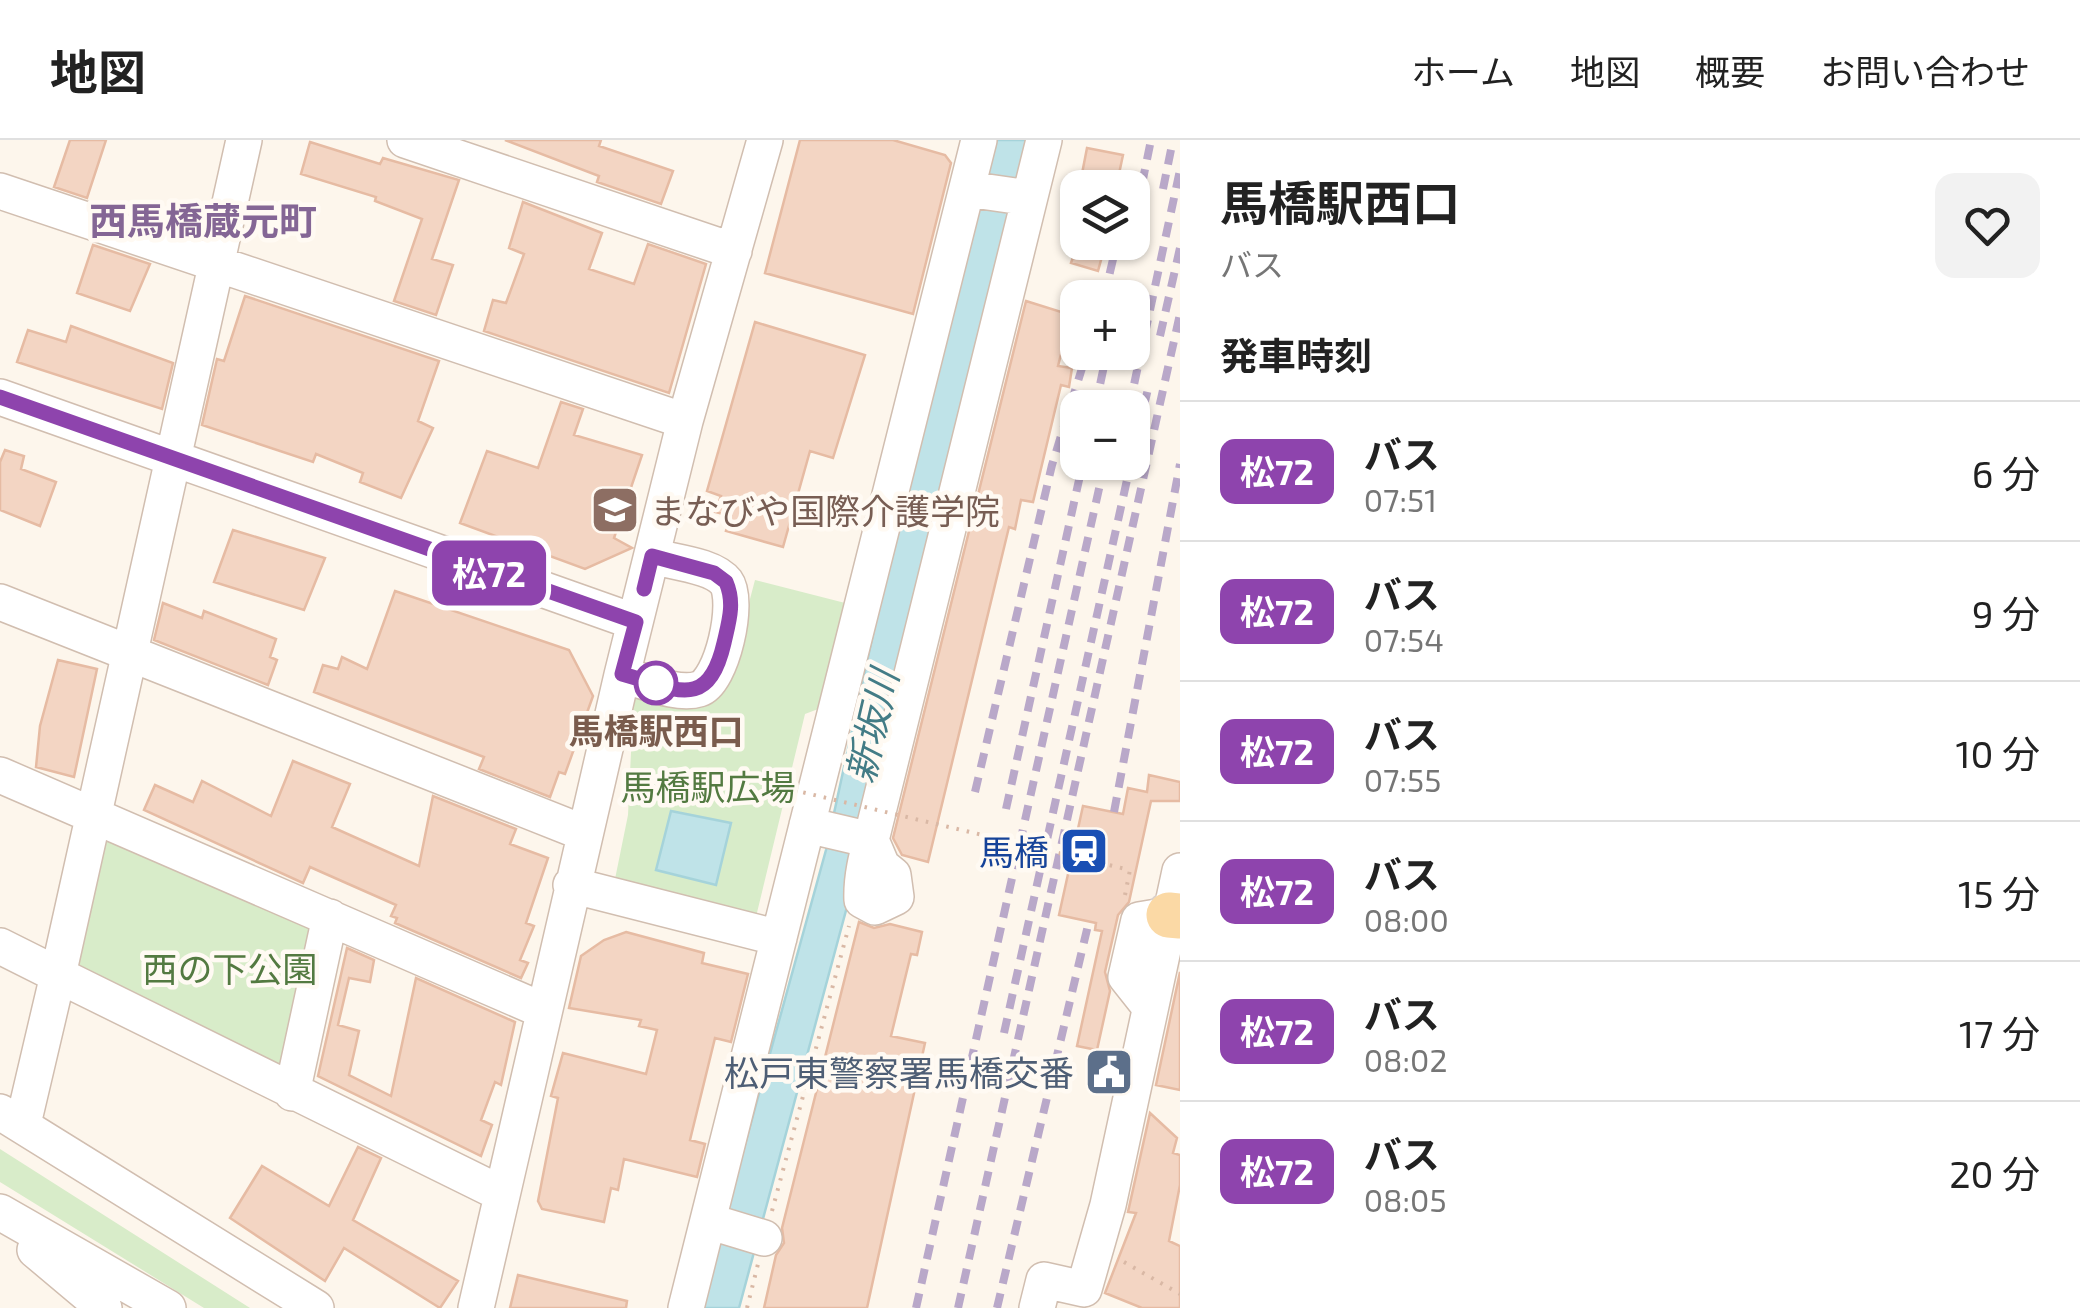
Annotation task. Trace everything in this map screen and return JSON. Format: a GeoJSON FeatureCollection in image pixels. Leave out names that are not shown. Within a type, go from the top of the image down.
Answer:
{"type":"FeatureCollection","features":[{"type":"Feature","properties":{"kind":"street"},"geometry":{"type":"LineString","coordinates":[[8,1124],[58,975],[244,140]]}},
{"type":"Feature","properties":{"kind":"street"},"geometry":{"type":"LineString","coordinates":[[405,140],[734,251]]}},
{"type":"Feature","properties":{"kind":"street"},"geometry":{"type":"LineString","coordinates":[[476,1308],[622,674],[685,420],[765,140]]}},
{"type":"Feature","properties":{"kind":"street"},"geometry":{"type":"LineString","coordinates":[[862,900],[861,881],[1044,140]]}},
{"type":"Feature","properties":{"kind":"street"},"geometry":{"type":"LineString","coordinates":[[686,1308],[967,189],[971,142]]}},
{"type":"Feature","properties":{"kind":"street"},"geometry":{"type":"LineString","coordinates":[[967,189],[1029,198]]}},
{"type":"Feature","properties":{"kind":"street"},"geometry":{"type":"LineString","coordinates":[[0,191],[685,420]]}},
{"type":"Feature","properties":{"kind":"street"},"geometry":{"type":"LineString","coordinates":[[0,397],[636,622]]}},
{"type":"Feature","properties":{"kind":"street"},"geometry":{"type":"LineString","coordinates":[[622,674],[686,690],[710,684],[717,673],[732,608],[726,582],[714,573],[652,556]]}},
{"type":"Feature","properties":{"kind":"street"},"geometry":{"type":"LineString","coordinates":[[0,602],[584,833]]}},
{"type":"Feature","properties":{"kind":"street"},"geometry":{"type":"LineString","coordinates":[[0,775],[542,1010]]}},
{"type":"Feature","properties":{"kind":"street"},"geometry":{"type":"LineString","coordinates":[[806,825],[871,840]]}},
{"type":"Feature","properties":{"kind":"street"},"geometry":{"type":"LineString","coordinates":[[1037,1308],[1044,1280],[1084,1288],[1108,1205],[1150,1006],[1174,916],[1180,871]]}},
{"type":"Feature","properties":{"kind":"street"},"geometry":{"type":"LineString","coordinates":[[571,884],[780,938]]}},
{"type":"Feature","properties":{"kind":"street"},"geometry":{"type":"LineString","coordinates":[[292,1094],[330,918]]}},
{"type":"Feature","properties":{"kind":"street"},"geometry":{"type":"LineString","coordinates":[[0,946],[292,1094],[502,1194]]}},
{"type":"Feature","properties":{"kind":"street"},"geometry":{"type":"LineString","coordinates":[[8,1124],[274,1308]]}},
{"type":"Feature","properties":{"kind":"street"},"geometry":{"type":"LineString","coordinates":[[8,1124],[316,1308]]}},
{"type":"Feature","properties":{"kind":"street"},"geometry":{"type":"LineString","coordinates":[[0,1216],[99,1307]]}},
{"type":"Feature","properties":{"kind":"street"},"geometry":{"type":"LineString","coordinates":[[0,1216],[168,1308]]}},
{"type":"Feature","properties":{"kind":"street"},"geometry":{"type":"LineString","coordinates":[[708,1221],[764,1238]]}},
{"type":"Feature","properties":{"kind":"path"},"geometry":{"type":"LineString","coordinates":[[793,790],[1130,870],[1124,898]]}},
{"type":"Feature","properties":{"kind":"path"},"geometry":{"type":"LineString","coordinates":[[1078,857],[1081,848]]}},
{"type":"Feature","properties":{"kind":"path"},"geometry":{"type":"LineString","coordinates":[[747,1308],[853,911],[862,900]]}},
{"type":"Feature","properties":{"kind":"path"},"geometry":{"type":"LineString","coordinates":[[1093,1248],[1158,1278],[1180,1294]]}},
{"type":"Feature","properties":{"kind":"green space","name":"馬橋駅広場"},"geometry":{"type":"Polygon","coordinates":[[[755,580],[853,605],[826,706],[805,714],[754,925],[614,884],[628,815],[632,732],[625,720],[630,695],[668,705],[691,706],[703,704],[726,690],[755,580]]]}},
{"type":"Feature","properties":{"kind":"green space","name":"西の下公園"},"geometry":{"type":"Polygon","coordinates":[[[105,836],[315,930],[288,1057],[269,1071],[70,961],[105,836]]]}},
{"type":"Feature","properties":{"kind":"green space"},"geometry":{"type":"Polygon","coordinates":[[[0,1149],[250,1308],[204,1308],[0,1182],[0,1149]]]}},
{"type":"Feature","properties":{"kind":"water","name":"新坂川"},"geometry":{"type":"Polygon","coordinates":[[[997,140],[1033,140],[855,877],[739,1308],[700,1308],[826,850],[893,542],[997,140]]]}},
{"type":"Feature","properties":{"kind":"water"},"geometry":{"type":"Polygon","coordinates":[[[671,811],[731,823],[716,885],[656,870],[671,811]]]}},
{"type":"Feature","properties":{"kind":"building"},"geometry":{"type":"Polygon","coordinates":[[[70,140],[106,140],[87,198],[54,187],[70,140]]]}},
{"type":"Feature","properties":{"kind":"building"},"geometry":{"type":"Polygon","coordinates":[[[505,140],[601,140],[599,146],[673,171],[661,204],[597,182],[599,176],[505,140]]]}},
{"type":"Feature","properties":{"kind":"building"},"geometry":{"type":"Polygon","coordinates":[[[800,140],[893,140],[945,155],[951,163],[913,314],[765,273],[800,140]]]}},
{"type":"Feature","properties":{"kind":"building"},"geometry":{"type":"Polygon","coordinates":[[[310,142],[380,164],[383,158],[459,180],[432,259],[453,265],[436,315],[394,301],[422,219],[375,201],[376,197],[301,174],[310,142]]]}},
{"type":"Feature","properties":{"kind":"building"},"geometry":{"type":"Polygon","coordinates":[[[1087,148],[1123,155],[1120,170],[1083,170],[1087,148]]]}},
{"type":"Feature","properties":{"kind":"building"},"geometry":{"type":"Polygon","coordinates":[[[523,202],[602,233],[589,269],[634,284],[648,244],[706,264],[669,393],[484,331],[493,300],[506,303],[524,254],[509,248],[523,202]]]}},
{"type":"Feature","properties":{"kind":"building"},"geometry":{"type":"Polygon","coordinates":[[[93,245],[150,264],[130,311],[77,293],[93,245]]]}},
{"type":"Feature","properties":{"kind":"building"},"geometry":{"type":"Polygon","coordinates":[[[1072,260],[1101,260],[1098,271],[1071,263],[1072,260]]]}},
{"type":"Feature","properties":{"kind":"building"},"geometry":{"type":"Polygon","coordinates":[[[245,296],[439,361],[418,421],[433,428],[401,498],[360,482],[363,473],[316,454],[313,462],[202,425],[217,359],[224,361],[245,296]]]}},
{"type":"Feature","properties":{"kind":"building"},"geometry":{"type":"Polygon","coordinates":[[[1026,301],[1060,312],[1058,366],[1060,370],[1072,370],[1069,387],[1061,385],[1033,502],[1021,500],[1015,529],[1009,527],[928,862],[902,855],[893,838],[1026,301]]]}},
{"type":"Feature","properties":{"kind":"building"},"geometry":{"type":"Polygon","coordinates":[[[755,322],[865,355],[833,458],[810,451],[783,547],[726,531],[731,516],[715,512],[721,496],[707,491],[755,322]]]}},
{"type":"Feature","properties":{"kind":"building"},"geometry":{"type":"Polygon","coordinates":[[[71,326],[173,363],[162,409],[17,362],[28,330],[66,342],[71,326]]]}},
{"type":"Feature","properties":{"kind":"building"},"geometry":{"type":"Polygon","coordinates":[[[561,402],[583,409],[574,435],[642,455],[614,538],[632,548],[585,569],[460,523],[487,451],[538,468],[561,402]]]}},
{"type":"Feature","properties":{"kind":"building"},"geometry":{"type":"Polygon","coordinates":[[[5,450],[24,456],[21,469],[56,482],[40,526],[0,510],[0,462],[5,450]]]}},
{"type":"Feature","properties":{"kind":"building"},"geometry":{"type":"Polygon","coordinates":[[[233,530],[325,558],[304,610],[214,582],[233,530]]]}},
{"type":"Feature","properties":{"kind":"building"},"geometry":{"type":"Polygon","coordinates":[[[395,591],[569,650],[593,696],[565,774],[559,772],[550,797],[479,769],[484,757],[314,692],[323,665],[338,669],[342,657],[367,669],[395,591]]]}},
{"type":"Feature","properties":{"kind":"building"},"geometry":{"type":"Polygon","coordinates":[[[163,603],[202,618],[204,611],[276,639],[270,657],[277,660],[268,685],[154,640],[163,603]]]}},
{"type":"Feature","properties":{"kind":"building"},"geometry":{"type":"Polygon","coordinates":[[[58,660],[97,669],[74,777],[36,767],[40,726],[58,660]]]}},
{"type":"Feature","properties":{"kind":"building"},"geometry":{"type":"Polygon","coordinates":[[[293,761],[350,784],[332,827],[419,866],[433,796],[516,829],[510,844],[548,858],[526,923],[534,926],[520,960],[528,963],[521,978],[395,923],[397,918],[391,916],[396,905],[310,867],[303,883],[144,810],[155,785],[193,802],[202,781],[271,816],[293,761]]]}},
{"type":"Feature","properties":{"kind":"building"},"geometry":{"type":"Polygon","coordinates":[[[1149,775],[1180,782],[1180,801],[1151,801],[1129,902],[1118,915],[1105,972],[1110,991],[1097,1050],[1077,1046],[1102,931],[1095,930],[1096,923],[1059,915],[1083,806],[1123,814],[1128,788],[1147,792],[1149,775]]]}},
{"type":"Feature","properties":{"kind":"building"},"geometry":{"type":"Polygon","coordinates":[[[859,922],[874,928],[890,924],[922,932],[917,955],[911,954],[891,1036],[925,1043],[867,1308],[764,1308],[776,1255],[784,1243],[782,1228],[859,922]]]}},
{"type":"Feature","properties":{"kind":"building"},"geometry":{"type":"Polygon","coordinates":[[[626,932],[704,953],[702,963],[748,974],[731,1042],[715,1038],[690,1140],[705,1144],[697,1177],[624,1159],[618,1190],[611,1188],[604,1222],[542,1209],[538,1201],[558,1098],[551,1096],[563,1053],[646,1074],[657,1030],[639,1026],[641,1020],[569,1008],[581,956],[604,940],[626,932]]]}},
{"type":"Feature","properties":{"kind":"building"},"geometry":{"type":"Polygon","coordinates":[[[347,948],[374,960],[370,982],[349,978],[338,1025],[359,1031],[349,1075],[391,1096],[416,978],[515,1022],[501,1085],[495,1082],[481,1120],[492,1125],[481,1156],[318,1076],[347,948]]]}},
{"type":"Feature","properties":{"kind":"building"},"geometry":{"type":"Polygon","coordinates":[[[1180,972],[1180,1090],[1156,1085],[1180,972]]]}},
{"type":"Feature","properties":{"kind":"building"},"geometry":{"type":"Polygon","coordinates":[[[1150,1113],[1177,1138],[1173,1153],[1180,1155],[1180,1185],[1169,1241],[1180,1246],[1180,1308],[1142,1308],[1105,1293],[1136,1213],[1128,1212],[1150,1113]]]}},
{"type":"Feature","properties":{"kind":"building"},"geometry":{"type":"Polygon","coordinates":[[[358,1147],[381,1158],[353,1220],[458,1281],[440,1308],[344,1248],[325,1281],[230,1218],[262,1166],[329,1206],[358,1147]]]}},
{"type":"Feature","properties":{"kind":"building"},"geometry":{"type":"Polygon","coordinates":[[[518,1275],[627,1301],[626,1308],[510,1308],[518,1275]]]}},
{"type":"Feature","properties":{"kind":"railway"},"geometry":{"type":"LineString","coordinates":[[1145,170],[1151,140]]}},
{"type":"Feature","properties":{"kind":"railway"},"geometry":{"type":"LineString","coordinates":[[1163,189],[1173,140]]}},
{"type":"Feature","properties":{"kind":"railway"},"geometry":{"type":"LineString","coordinates":[[1133,390],[1180,170]]}},
{"type":"Feature","properties":{"kind":"railway"},"geometry":{"type":"LineString","coordinates":[[1160,336],[1180,248]]}},
{"type":"Feature","properties":{"kind":"railway"},"geometry":{"type":"LineString","coordinates":[[1108,280],[1113,260]]}},
{"type":"Feature","properties":{"kind":"railway"},"geometry":{"type":"LineString","coordinates":[[958,1308],[1180,314]]}},
{"type":"Feature","properties":{"kind":"railway"},"geometry":{"type":"LineString","coordinates":[[975,792],[1052,465],[1081,370]]}},
{"type":"Feature","properties":{"kind":"railway"},"geometry":{"type":"LineString","coordinates":[[1099,390],[1103,370]]}},
{"type":"Feature","properties":{"kind":"railway"},"geometry":{"type":"LineString","coordinates":[[1114,812],[1180,464]]}},
{"type":"Feature","properties":{"kind":"railway"},"geometry":{"type":"LineString","coordinates":[[1006,809],[1079,480]]}},
{"type":"Feature","properties":{"kind":"railway"},"geometry":{"type":"LineString","coordinates":[[916,1308],[1101,480]]}},
{"type":"Feature","properties":{"kind":"railway"},"geometry":{"type":"LineString","coordinates":[[1004,1033],[1127,480]]}},
{"type":"Feature","properties":{"kind":"railway"},"geometry":{"type":"LineString","coordinates":[[997,1308],[1089,921]]}},
{"type":"Feature","properties":{"kind":"bus line","name":"松72"},"geometry":{"type":"LineString","coordinates":[[0,397],[558,598],[636,622],[622,674],[686,690],[710,684],[717,673],[732,608],[726,582],[714,573],[652,556],[644,589]]}},
{"type":"Feature","properties":{"kind":"place","name":"まなびや国際介護学院"},"geometry":{"type":"Point","coordinates":[615,510]}},
{"type":"Feature","properties":{"kind":"place","name":"馬橋駅西口"},"geometry":{"type":"Point","coordinates":[656,683]}},
{"type":"Feature","properties":{"kind":"place","name":"馬橋"},"geometry":{"type":"Point","coordinates":[1084,851]}},
{"type":"Feature","properties":{"kind":"place","name":"松戸東警察署馬橋交番"},"geometry":{"type":"Point","coordinates":[1109,1072]}},
{"type":"Feature","properties":{"kind":"district","name":"西馬橋蔵元町"},"geometry":{"type":"Point","coordinates":[203,220]}}]}
